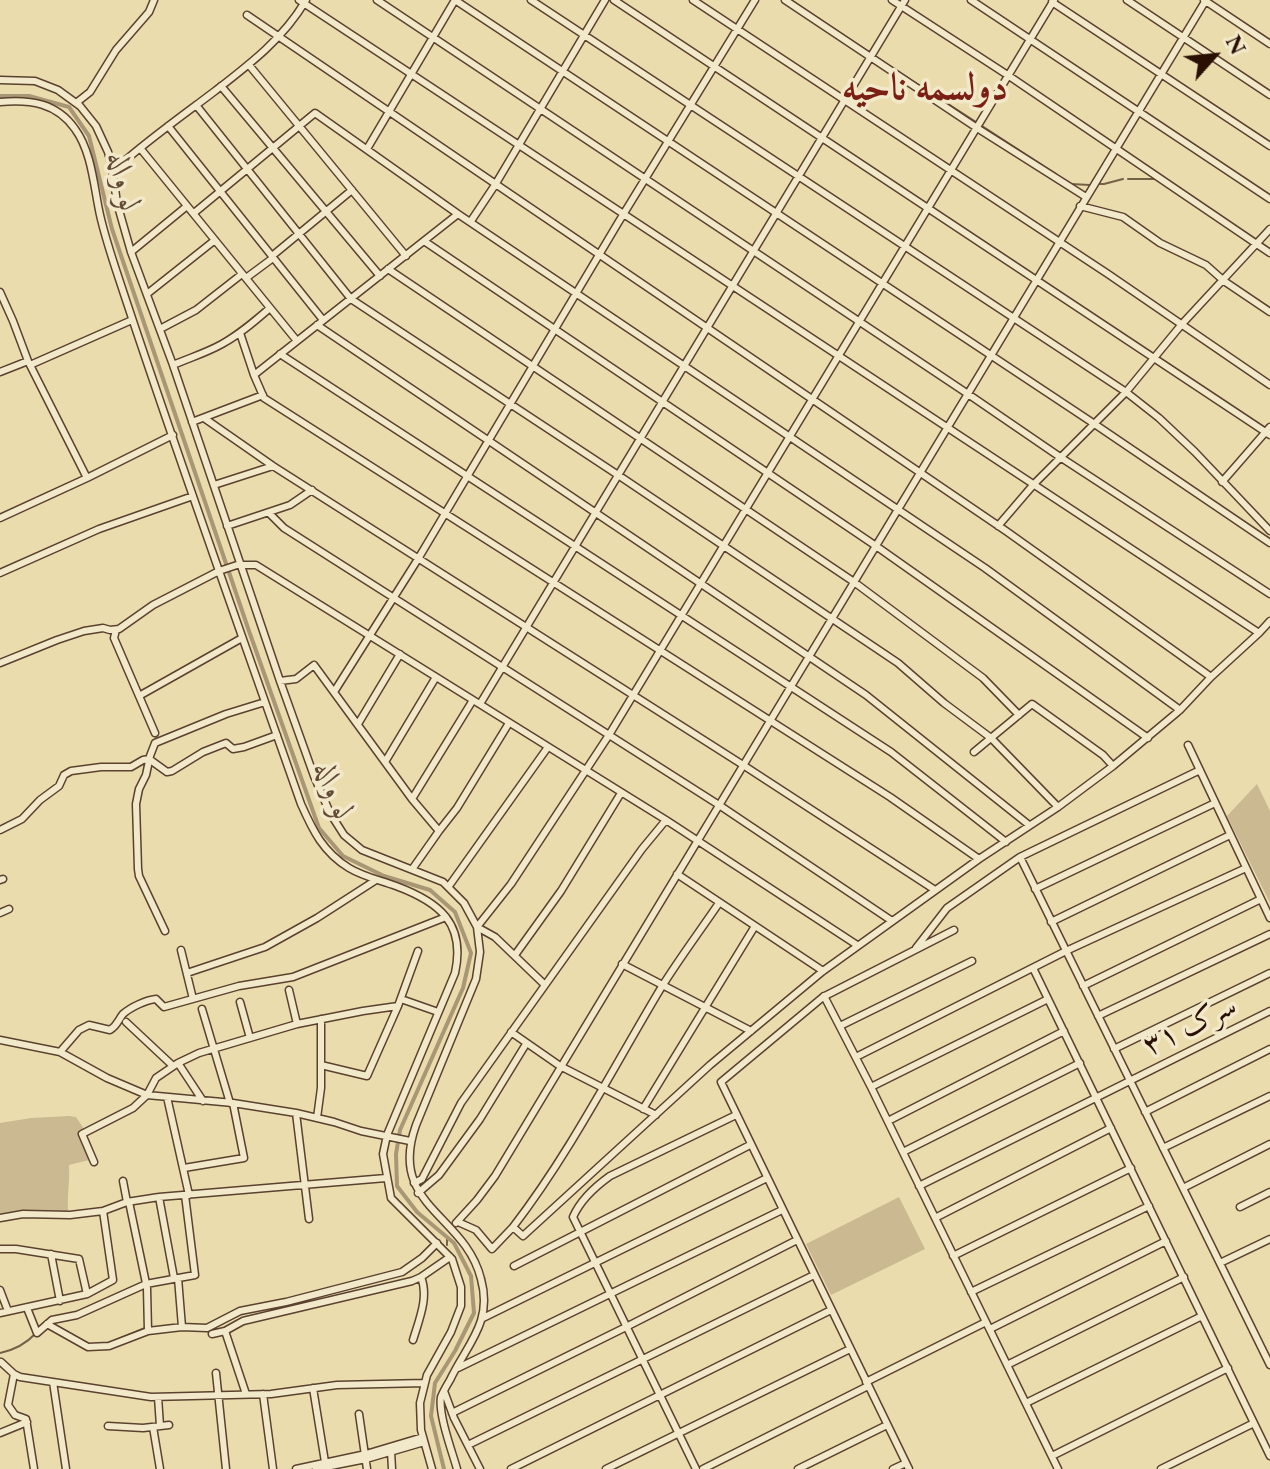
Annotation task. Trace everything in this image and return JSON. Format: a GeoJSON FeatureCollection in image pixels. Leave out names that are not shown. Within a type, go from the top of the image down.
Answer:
{"type":"FeatureCollection","features":[{"type":"Feature","properties":{"kind":"street"},"geometry":{"type":"LineString","coordinates":[[76,103],[90,92],[116,50],[149,12],[154,0]]}},
{"type":"Feature","properties":{"kind":"street"},"geometry":{"type":"LineString","coordinates":[[377,0],[1270,594]]}},
{"type":"Feature","properties":{"kind":"street"},"geometry":{"type":"LineString","coordinates":[[367,149],[455,0],[1270,543]]}},
{"type":"Feature","properties":{"kind":"street"},"geometry":{"type":"LineString","coordinates":[[531,0],[1126,392],[1195,452],[1270,531]]}},
{"type":"Feature","properties":{"kind":"street"},"geometry":{"type":"LineString","coordinates":[[471,221],[605,0]]}},
{"type":"Feature","properties":{"kind":"street"},"geometry":{"type":"LineString","coordinates":[[614,0],[1155,359],[1269,431],[1222,482]]}},
{"type":"Feature","properties":{"kind":"street"},"geometry":{"type":"LineString","coordinates":[[693,0],[1270,385]]}},
{"type":"Feature","properties":{"kind":"street"},"geometry":{"type":"LineString","coordinates":[[334,692],[418,559],[755,0]]}},
{"type":"Feature","properties":{"kind":"street"},"geometry":{"type":"LineString","coordinates":[[785,0],[1086,197]]}},
{"type":"Feature","properties":{"kind":"street"},"geometry":{"type":"LineString","coordinates":[[892,0],[903,3],[1270,253]]}},
{"type":"Feature","properties":{"kind":"street"},"geometry":{"type":"LineString","coordinates":[[971,0],[1270,199]]}},
{"type":"Feature","properties":{"kind":"street"},"geometry":{"type":"LineString","coordinates":[[1127,0],[1270,95]]}},
{"type":"Feature","properties":{"kind":"street"},"geometry":{"type":"LineString","coordinates":[[450,1228],[495,1176],[1205,0],[1270,44]]}},
{"type":"Feature","properties":{"kind":"street"},"geometry":{"type":"LineString","coordinates":[[112,167],[127,159],[249,65],[298,15],[303,1],[1259,633]]}},
{"type":"Feature","properties":{"kind":"street"},"geometry":{"type":"LineString","coordinates":[[477,927],[511,884],[634,696],[1052,1],[1270,146]]}},
{"type":"Feature","properties":{"kind":"street"},"geometry":{"type":"LineString","coordinates":[[412,799],[502,667],[903,3]]}},
{"type":"Feature","properties":{"kind":"street"},"geometry":{"type":"LineString","coordinates":[[247,15],[998,526],[1211,677]]}},
{"type":"Feature","properties":{"kind":"street"},"geometry":{"type":"LineString","coordinates":[[249,65],[406,256]]}},
{"type":"Feature","properties":{"kind":"street"},"geometry":{"type":"LineString","coordinates":[[0,80],[35,81],[58,90],[76,103],[96,126],[108,152],[117,203],[131,252],[322,797],[344,835],[353,843],[371,854],[435,877],[449,886],[464,903],[477,927],[480,952],[476,979],[409,1141],[408,1159],[418,1193],[474,1256],[482,1281],[483,1318],[441,1397],[443,1421],[457,1469]]}},
{"type":"Feature","properties":{"kind":"street"},"geometry":{"type":"LineString","coordinates":[[221,86],[380,276]]}},
{"type":"Feature","properties":{"kind":"street"},"geometry":{"type":"LineString","coordinates":[[0,102],[26,101],[47,105],[64,115],[77,131],[87,153],[107,243],[132,320],[301,804],[314,832],[328,852],[349,868],[434,904],[453,926],[458,958],[455,973],[383,1154],[391,1198],[450,1257],[461,1287],[461,1306],[451,1332],[427,1375],[420,1403],[424,1440],[432,1469]]}},
{"type":"Feature","properties":{"kind":"street"},"geometry":{"type":"LineString","coordinates":[[196,105],[351,299],[898,663],[991,738],[1058,807]]}},
{"type":"Feature","properties":{"kind":"street"},"geometry":{"type":"LineString","coordinates":[[194,213],[315,113],[458,214],[985,568],[1180,710]]}},
{"type":"Feature","properties":{"kind":"street"},"geometry":{"type":"LineString","coordinates":[[168,126],[320,323],[866,695],[1029,825]]}},
{"type":"Feature","properties":{"kind":"street"},"geometry":{"type":"LineString","coordinates":[[140,148],[297,341]]}},
{"type":"Feature","properties":{"kind":"street"},"geometry":{"type":"LineString","coordinates":[[160,329],[196,310],[272,257],[352,190]]}},
{"type":"Feature","properties":{"kind":"street"},"geometry":{"type":"LineString","coordinates":[[131,252],[187,206]]}},
{"type":"Feature","properties":{"kind":"street"},"geometry":{"type":"LineString","coordinates":[[1080,206],[1123,217],[1160,243],[1206,265],[1270,312]]}},
{"type":"Feature","properties":{"kind":"street"},"geometry":{"type":"LineString","coordinates":[[254,375],[458,214]]}},
{"type":"Feature","properties":{"kind":"street"},"geometry":{"type":"LineString","coordinates":[[998,526],[1034,484],[1126,392],[1182,324],[1270,229]]}},
{"type":"Feature","properties":{"kind":"street"},"geometry":{"type":"LineString","coordinates":[[147,294],[215,240]]}},
{"type":"Feature","properties":{"kind":"street"},"geometry":{"type":"LineString","coordinates":[[424,241],[876,546],[1148,738]]}},
{"type":"Feature","properties":{"kind":"street"},"geometry":{"type":"LineString","coordinates":[[388,269],[854,582],[983,678],[1019,715]]}},
{"type":"Feature","properties":{"kind":"street"},"geometry":{"type":"LineString","coordinates":[[0,292],[29,363],[87,478]]}},
{"type":"Feature","properties":{"kind":"street"},"geometry":{"type":"LineString","coordinates":[[173,365],[207,352],[240,333],[270,308]]}},
{"type":"Feature","properties":{"kind":"street"},"geometry":{"type":"LineString","coordinates":[[0,372],[132,320]]}},
{"type":"Feature","properties":{"kind":"street"},"geometry":{"type":"LineString","coordinates":[[240,333],[264,398],[890,797],[979,859]]}},
{"type":"Feature","properties":{"kind":"street"},"geometry":{"type":"LineString","coordinates":[[280,354],[891,752],[1006,842]]}},
{"type":"Feature","properties":{"kind":"street"},"geometry":{"type":"LineString","coordinates":[[192,422],[263,395]]}},
{"type":"Feature","properties":{"kind":"street"},"geometry":{"type":"LineString","coordinates":[[204,418],[273,466],[935,890]]}},
{"type":"Feature","properties":{"kind":"street"},"geometry":{"type":"LineString","coordinates":[[0,518],[173,435]]}},
{"type":"Feature","properties":{"kind":"street"},"geometry":{"type":"LineString","coordinates":[[214,485],[273,466]]}},
{"type":"Feature","properties":{"kind":"street"},"geometry":{"type":"LineString","coordinates":[[227,526],[290,505],[312,490]]}},
{"type":"Feature","properties":{"kind":"street"},"geometry":{"type":"LineString","coordinates":[[0,573],[99,529],[193,496]]}},
{"type":"Feature","properties":{"kind":"street"},"geometry":{"type":"LineString","coordinates":[[269,513],[284,528],[719,805],[892,921]]}},
{"type":"Feature","properties":{"kind":"street"},"geometry":{"type":"LineString","coordinates":[[0,663],[84,631],[119,629],[153,605],[221,570],[239,565],[256,565],[698,840],[857,945]]}},
{"type":"Feature","properties":{"kind":"street"},"geometry":{"type":"LineString","coordinates":[[513,1227],[523,1236],[710,1065],[823,971],[979,859],[1058,807],[1148,738],[1270,621]]}},
{"type":"Feature","properties":{"kind":"street"},"geometry":{"type":"LineString","coordinates":[[116,630],[114,638],[155,733]]}},
{"type":"Feature","properties":{"kind":"street"},"geometry":{"type":"LineString","coordinates":[[139,696],[242,638]]}},
{"type":"Feature","properties":{"kind":"street"},"geometry":{"type":"LineString","coordinates":[[358,724],[400,654]]}},
{"type":"Feature","properties":{"kind":"street"},"geometry":{"type":"LineString","coordinates":[[280,681],[296,679],[314,665],[439,831]]}},
{"type":"Feature","properties":{"kind":"street"},"geometry":{"type":"LineString","coordinates":[[385,762],[436,677]]}},
{"type":"Feature","properties":{"kind":"street"},"geometry":{"type":"LineString","coordinates":[[165,931],[138,869],[136,804],[155,743],[265,702]]}},
{"type":"Feature","properties":{"kind":"street"},"geometry":{"type":"LineString","coordinates":[[974,752],[1032,704],[1103,755],[1113,766]]}},
{"type":"Feature","properties":{"kind":"street"},"geometry":{"type":"LineString","coordinates":[[413,868],[464,798],[509,723]]}},
{"type":"Feature","properties":{"kind":"street"},"geometry":{"type":"LineString","coordinates":[[0,830],[22,819],[71,771],[131,767],[149,759],[167,772],[215,746],[226,743],[233,749],[277,735]]}},
{"type":"Feature","properties":{"kind":"street"},"geometry":{"type":"LineString","coordinates":[[1188,745],[1270,918]]}},
{"type":"Feature","properties":{"kind":"street"},"geometry":{"type":"LineString","coordinates":[[449,886],[548,747]]}},
{"type":"Feature","properties":{"kind":"street"},"geometry":{"type":"LineString","coordinates":[[914,950],[947,908],[1020,857],[1200,770]]}},
{"type":"Feature","properties":{"kind":"street"},"geometry":{"type":"LineString","coordinates":[[515,955],[561,891],[621,793]]}},
{"type":"Feature","properties":{"kind":"street"},"geometry":{"type":"LineString","coordinates":[[1035,889],[1215,803]]}},
{"type":"Feature","properties":{"kind":"street"},"geometry":{"type":"LineString","coordinates":[[414,1183],[422,1179],[461,1103],[642,849],[666,820]]}},
{"type":"Feature","properties":{"kind":"street"},"geometry":{"type":"LineString","coordinates":[[1051,922],[1230,835]]}},
{"type":"Feature","properties":{"kind":"street"},"geometry":{"type":"LineString","coordinates":[[1020,857],[1220,1263],[1268,1353],[1270,1365]]}},
{"type":"Feature","properties":{"kind":"street"},"geometry":{"type":"LineString","coordinates":[[856,1057],[1066,951],[1246,868]]}},
{"type":"Feature","properties":{"kind":"street"},"geometry":{"type":"LineString","coordinates":[[677,874],[823,971]]}},
{"type":"Feature","properties":{"kind":"street"},"geometry":{"type":"LineString","coordinates":[[187,973],[265,947],[376,880]]}},
{"type":"Feature","properties":{"kind":"street"},"geometry":{"type":"LineString","coordinates":[[1083,986],[1261,899]]}},
{"type":"Feature","properties":{"kind":"street"},"geometry":{"type":"LineString","coordinates":[[458,1222],[476,1230],[492,1249],[513,1227],[531,1204],[604,1088],[663,985],[719,903]]}},
{"type":"Feature","properties":{"kind":"street"},"geometry":{"type":"LineString","coordinates":[[0,913],[9,909]]}},
{"type":"Feature","properties":{"kind":"street"},"geometry":{"type":"LineString","coordinates":[[60,1052],[79,1030],[89,1025],[110,1030],[116,1027],[124,1013],[149,999],[156,999],[164,1007],[239,986],[293,977],[446,917]]}},
{"type":"Feature","properties":{"kind":"street"},"geometry":{"type":"LineString","coordinates":[[643,1109],[755,926]]}},
{"type":"Feature","properties":{"kind":"street"},"geometry":{"type":"LineString","coordinates":[[477,927],[495,937],[545,985]]}},
{"type":"Feature","properties":{"kind":"street"},"geometry":{"type":"LineString","coordinates":[[893,1469],[907,1466],[721,1084],[824,996],[954,930]]}},
{"type":"Feature","properties":{"kind":"street"},"geometry":{"type":"LineString","coordinates":[[1098,1016],[1270,934]]}},
{"type":"Feature","properties":{"kind":"street"},"geometry":{"type":"LineString","coordinates":[[181,950],[193,999]]}},
{"type":"Feature","properties":{"kind":"street"},"geometry":{"type":"LineString","coordinates":[[321,1065],[367,1076],[418,951]]}},
{"type":"Feature","properties":{"kind":"street"},"geometry":{"type":"LineString","coordinates":[[840,1026],[972,961]]}},
{"type":"Feature","properties":{"kind":"street"},"geometry":{"type":"LineString","coordinates":[[622,964],[751,1031]]}},
{"type":"Feature","properties":{"kind":"street"},"geometry":{"type":"LineString","coordinates":[[1033,968],[1270,1456]]}},
{"type":"Feature","properties":{"kind":"street"},"geometry":{"type":"LineString","coordinates":[[1114,1049],[1270,973]]}},
{"type":"Feature","properties":{"kind":"street"},"geometry":{"type":"LineString","coordinates":[[289,990],[297,1024]]}},
{"type":"Feature","properties":{"kind":"street"},"geometry":{"type":"LineString","coordinates":[[824,996],[1058,1469]]}},
{"type":"Feature","properties":{"kind":"street"},"geometry":{"type":"LineString","coordinates":[[871,1087],[1048,999]]}},
{"type":"Feature","properties":{"kind":"street"},"geometry":{"type":"LineString","coordinates":[[240,1002],[250,1038]]}},
{"type":"Feature","properties":{"kind":"street"},"geometry":{"type":"LineString","coordinates":[[94,1162],[82,1134],[133,1108],[147,1095],[156,1078],[199,1053],[297,1024],[399,1003],[438,1012]]}},
{"type":"Feature","properties":{"kind":"street"},"geometry":{"type":"LineString","coordinates":[[184,1168],[244,1158],[232,1103],[202,1009]]}},
{"type":"Feature","properties":{"kind":"street","name":"سرک ۳۱"},"geometry":{"type":"LineString","coordinates":[[919,1186],[1270,1011]]}},
{"type":"Feature","properties":{"kind":"street"},"geometry":{"type":"LineString","coordinates":[[317,1118],[321,1088],[321,1019]]}},
{"type":"Feature","properties":{"kind":"street"},"geometry":{"type":"LineString","coordinates":[[126,1022],[175,1065],[203,1101]]}},
{"type":"Feature","properties":{"kind":"street"},"geometry":{"type":"LineString","coordinates":[[888,1121],[1064,1031]]}},
{"type":"Feature","properties":{"kind":"street"},"geometry":{"type":"LineString","coordinates":[[511,1032],[560,1066],[656,1115]]}},
{"type":"Feature","properties":{"kind":"street"},"geometry":{"type":"LineString","coordinates":[[0,1040],[60,1052],[107,1078],[147,1095],[296,1113],[409,1141]]}},
{"type":"Feature","properties":{"kind":"street"},"geometry":{"type":"LineString","coordinates":[[418,1193],[439,1175],[480,1119],[526,1044]]}},
{"type":"Feature","properties":{"kind":"street"},"geometry":{"type":"LineString","coordinates":[[1145,1112],[1270,1049]]}},
{"type":"Feature","properties":{"kind":"street"},"geometry":{"type":"LineString","coordinates":[[903,1152],[1080,1063]]}},
{"type":"Feature","properties":{"kind":"street"},"geometry":{"type":"LineString","coordinates":[[1163,1148],[1270,1096]]}},
{"type":"Feature","properties":{"kind":"street"},"geometry":{"type":"LineString","coordinates":[[27,1308],[37,1333],[52,1320],[77,1315],[146,1284],[195,1275],[184,1168],[167,1097]]}},
{"type":"Feature","properties":{"kind":"street"},"geometry":{"type":"LineString","coordinates":[[296,1113],[309,1219]]}},
{"type":"Feature","properties":{"kind":"street"},"geometry":{"type":"LineString","coordinates":[[696,1469],[573,1217],[601,1182],[610,1176],[736,1115]]}},
{"type":"Feature","properties":{"kind":"street"},"geometry":{"type":"LineString","coordinates":[[935,1218],[1111,1128]]}},
{"type":"Feature","properties":{"kind":"street"},"geometry":{"type":"LineString","coordinates":[[1183,1188],[1270,1144]]}},
{"type":"Feature","properties":{"kind":"street"},"geometry":{"type":"LineString","coordinates":[[514,1266],[750,1145]]}},
{"type":"Feature","properties":{"kind":"street"},"geometry":{"type":"LineString","coordinates":[[953,1256],[1131,1168]]}},
{"type":"Feature","properties":{"kind":"street"},"geometry":{"type":"LineString","coordinates":[[0,1218],[23,1214],[70,1215],[103,1211],[128,1202],[159,1197],[386,1178]]}},
{"type":"Feature","properties":{"kind":"street"},"geometry":{"type":"LineString","coordinates":[[483,1318],[767,1178]]}},
{"type":"Feature","properties":{"kind":"street"},"geometry":{"type":"LineString","coordinates":[[123,1181],[146,1284],[148,1331]]}},
{"type":"Feature","properties":{"kind":"street"},"geometry":{"type":"LineString","coordinates":[[1240,1207],[1270,1192]]}},
{"type":"Feature","properties":{"kind":"street"},"geometry":{"type":"LineString","coordinates":[[159,1197],[176,1278],[182,1327]]}},
{"type":"Feature","properties":{"kind":"street"},"geometry":{"type":"LineString","coordinates":[[971,1292],[1149,1206]]}},
{"type":"Feature","properties":{"kind":"street"},"geometry":{"type":"LineString","coordinates":[[456,1369],[782,1210]]}},
{"type":"Feature","properties":{"kind":"street"},"geometry":{"type":"LineString","coordinates":[[0,1313],[87,1294],[113,1280],[103,1211]]}},
{"type":"Feature","properties":{"kind":"street"},"geometry":{"type":"LineString","coordinates":[[1220,1263],[1270,1239]]}},
{"type":"Feature","properties":{"kind":"street"},"geometry":{"type":"LineString","coordinates":[[447,1433],[454,1414],[797,1240]]}},
{"type":"Feature","properties":{"kind":"street"},"geometry":{"type":"LineString","coordinates":[[703,1469],[867,1384],[1166,1241]]}},
{"type":"Feature","properties":{"kind":"street"},"geometry":{"type":"LineString","coordinates":[[47,1324],[88,1347],[109,1346],[148,1331],[207,1328],[240,1311],[402,1272],[437,1243]]}},
{"type":"Feature","properties":{"kind":"street"},"geometry":{"type":"LineString","coordinates":[[0,1249],[79,1259],[87,1294]]}},
{"type":"Feature","properties":{"kind":"street"},"geometry":{"type":"LineString","coordinates":[[51,1254],[60,1301]]}},
{"type":"Feature","properties":{"kind":"street"},"geometry":{"type":"LineString","coordinates":[[212,1334],[243,1321],[421,1277],[450,1257]]}},
{"type":"Feature","properties":{"kind":"street"},"geometry":{"type":"LineString","coordinates":[[468,1445],[814,1275]]}},
{"type":"Feature","properties":{"kind":"street"},"geometry":{"type":"LineString","coordinates":[[413,1340],[425,1296],[421,1277]]}},
{"type":"Feature","properties":{"kind":"street"},"geometry":{"type":"LineString","coordinates":[[1007,1365],[1184,1277]]}},
{"type":"Feature","properties":{"kind":"street"},"geometry":{"type":"LineString","coordinates":[[0,1290],[8,1311]]}},
{"type":"Feature","properties":{"kind":"street"},"geometry":{"type":"LineString","coordinates":[[511,1469],[831,1310]]}},
{"type":"Feature","properties":{"kind":"street"},"geometry":{"type":"LineString","coordinates":[[1026,1403],[1202,1316]]}},
{"type":"Feature","properties":{"kind":"street"},"geometry":{"type":"LineString","coordinates":[[225,1331],[246,1394]]}},
{"type":"Feature","properties":{"kind":"street"},"geometry":{"type":"LineString","coordinates":[[606,1469],[850,1349]]}},
{"type":"Feature","properties":{"kind":"street"},"geometry":{"type":"LineString","coordinates":[[1,1362],[14,1374],[158,1397],[263,1394],[337,1385],[425,1383]]}},
{"type":"Feature","properties":{"kind":"street"},"geometry":{"type":"LineString","coordinates":[[1052,1456],[1228,1368]]}},
{"type":"Feature","properties":{"kind":"street"},"geometry":{"type":"LineString","coordinates":[[216,1373],[226,1469]]}},
{"type":"Feature","properties":{"kind":"street"},"geometry":{"type":"LineString","coordinates":[[14,1374],[8,1405],[15,1415],[26,1419],[34,1469]]}},
{"type":"Feature","properties":{"kind":"street"},"geometry":{"type":"LineString","coordinates":[[53,1382],[66,1469]]}},
{"type":"Feature","properties":{"kind":"street"},"geometry":{"type":"LineString","coordinates":[[313,1388],[321,1466]]}},
{"type":"Feature","properties":{"kind":"street"},"geometry":{"type":"LineString","coordinates":[[444,1391],[480,1469]]}},
{"type":"Feature","properties":{"kind":"street"},"geometry":{"type":"LineString","coordinates":[[263,1394],[273,1469]]}},
{"type":"Feature","properties":{"kind":"street"},"geometry":{"type":"LineString","coordinates":[[158,1397],[156,1426],[160,1469]]}},
{"type":"Feature","properties":{"kind":"street"},"geometry":{"type":"LineString","coordinates":[[359,1414],[367,1469]]}},
{"type":"Feature","properties":{"kind":"street"},"geometry":{"type":"LineString","coordinates":[[0,1433],[27,1422]]}},
{"type":"Feature","properties":{"kind":"street"},"geometry":{"type":"LineString","coordinates":[[1161,1469],[1254,1423]]}},
{"type":"Feature","properties":{"kind":"street"},"geometry":{"type":"LineString","coordinates":[[108,1426],[169,1425]]}},
{"type":"Feature","properties":{"kind":"street"},"geometry":{"type":"LineString","coordinates":[[798,1469],[887,1425]]}},
{"type":"Feature","properties":{"kind":"street"},"geometry":{"type":"LineString","coordinates":[[296,1469],[391,1451],[424,1440]]}},
{"type":"Feature","properties":{"kind":"street"},"geometry":{"type":"LineString","coordinates":[[366,1456],[424,1440]]}},
{"type":"Feature","properties":{"kind":"street"},"geometry":{"type":"LineString","coordinates":[[391,1451],[392,1469]]}},
{"type":"Feature","properties":{"kind":"shaded area"},"geometry":{"type":"Polygon","coordinates":[[[1257,784],[1270,811],[1270,903],[1227,816],[1257,784]]]}},
{"type":"Feature","properties":{"kind":"shaded area"},"geometry":{"type":"Polygon","coordinates":[[[76,1117],[84,1129],[80,1134],[89,1160],[69,1165],[68,1210],[0,1216],[0,1123],[76,1117]]]}},
{"type":"Feature","properties":{"kind":"shaded area"},"geometry":{"type":"Polygon","coordinates":[[[899,1197],[925,1249],[831,1295],[806,1244],[899,1197]]]}},
{"type":"Feature","properties":{"kind":"waterway"},"geometry":{"type":"LineString","coordinates":[[791,0],[869,52]]}},
{"type":"Feature","properties":{"kind":"waterway"},"geometry":{"type":"LineString","coordinates":[[874,56],[976,122]]}},
{"type":"Feature","properties":{"kind":"waterway","name":"لو واله"},"geometry":{"type":"LineString","coordinates":[[0,96],[29,96],[69,107],[89,136],[112,229],[319,828],[343,856],[384,876],[430,890],[455,912],[471,953],[463,988],[400,1130],[396,1154],[397,1186],[417,1212],[454,1243],[471,1276],[474,1313],[435,1383],[431,1416],[444,1469]]}},
{"type":"Feature","properties":{"kind":"waterway"},"geometry":{"type":"LineString","coordinates":[[982,126],[1056,174]]}},
{"type":"Feature","properties":{"kind":"waterway"},"geometry":{"type":"LineString","coordinates":[[1100,184],[1123,179]]}},
{"type":"Feature","properties":{"kind":"waterway"},"geometry":{"type":"LineString","coordinates":[[1128,179],[1156,179]]}},
{"type":"Feature","properties":{"kind":"waterway"},"geometry":{"type":"LineString","coordinates":[[1071,184],[1090,185]]}},
{"type":"Feature","properties":{"kind":"waterway","name":"لو واله"},"geometry":{"type":"LineString","coordinates":[[447,1238],[447,1245]]}},
{"type":"Feature","properties":{"kind":"waterway"},"geometry":{"type":"LineString","coordinates":[[106,1344],[145,1328]]}},
{"type":"Feature","properties":{"kind":"waterway"},"geometry":{"type":"LineString","coordinates":[[0,1353],[20,1346],[36,1333]]}},
{"type":"Feature","properties":{"kind":"district","name":"دولسمه ناحیه"},"geometry":{"type":"Point","coordinates":[925,89]}}]}
